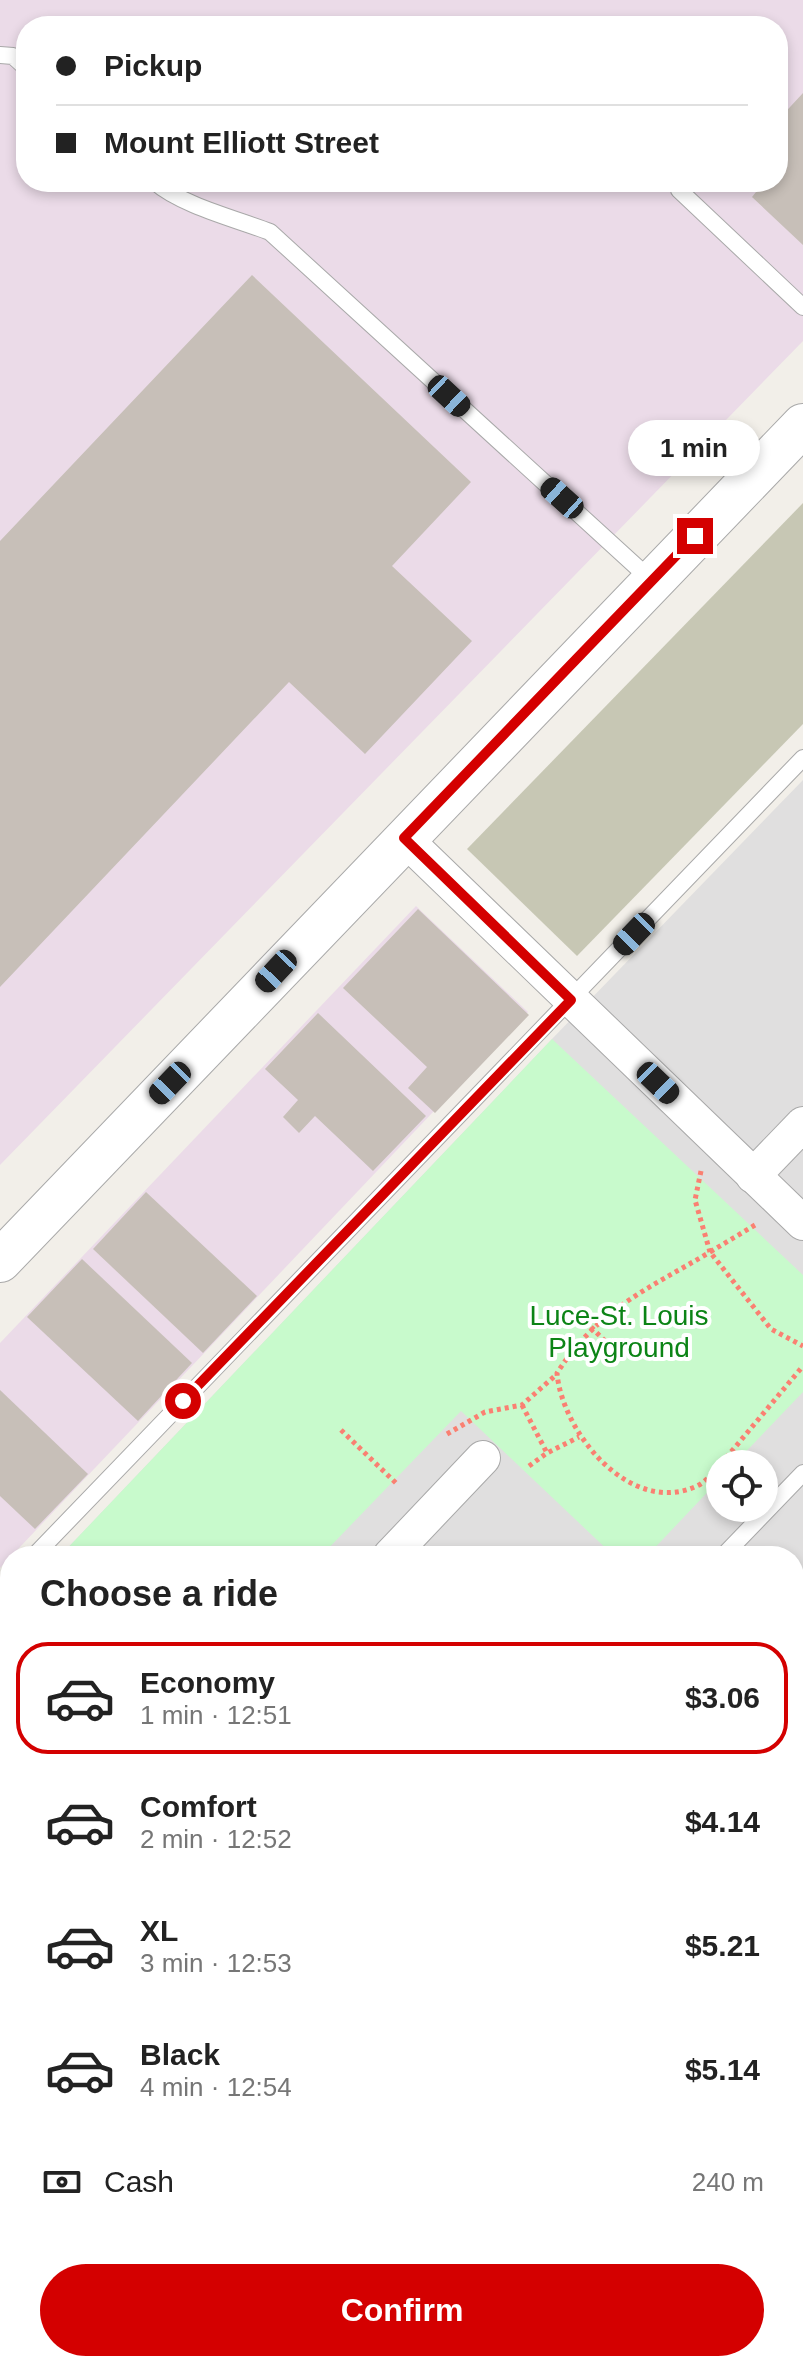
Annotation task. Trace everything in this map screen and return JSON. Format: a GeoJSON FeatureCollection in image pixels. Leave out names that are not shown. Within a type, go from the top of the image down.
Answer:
{"type":"FeatureCollection","features":[{"type":"Feature","properties":{"kind":"street"},"geometry":{"type":"LineString","coordinates":[[0,1261],[803,425]]}},
{"type":"Feature","properties":{"kind":"street"},"geometry":{"type":"LineString","coordinates":[[404,838],[803,1223]]}},
{"type":"Feature","properties":{"kind":"street"},"geometry":{"type":"LineString","coordinates":[[753,1176],[803,1124]]}},
{"type":"Feature","properties":{"kind":"street"},"geometry":{"type":"LineString","coordinates":[[399,1546],[483,1458]]}},
{"type":"Feature","properties":{"kind":"lane"},"geometry":{"type":"LineString","coordinates":[[166,192],[173,198],[270,232],[652,581]]}},
{"type":"Feature","properties":{"kind":"lane"},"geometry":{"type":"LineString","coordinates":[[681,192],[803,307]]}},
{"type":"Feature","properties":{"kind":"lane"},"geometry":{"type":"LineString","coordinates":[[44,1546],[803,758]]}},
{"type":"Feature","properties":{"kind":"lane"},"geometry":{"type":"LineString","coordinates":[[733,1546],[803,1473]]}},
{"type":"Feature","properties":{"kind":"path"},"geometry":{"type":"LineString","coordinates":[[707,1164],[700,1171],[695,1200],[710,1252],[771,1329],[803,1346]]}},
{"type":"Feature","properties":{"kind":"path"},"geometry":{"type":"LineString","coordinates":[[447,1434],[485,1412],[522,1405],[557,1373],[591,1327],[644,1288],[748,1228]]}},
{"type":"Feature","properties":{"kind":"path"},"geometry":{"type":"LineString","coordinates":[[591,1327],[621,1357]]}},
{"type":"Feature","properties":{"kind":"path"},"geometry":{"type":"LineString","coordinates":[[733,1450],[803,1366]]}},
{"type":"Feature","properties":{"kind":"path"},"geometry":{"type":"LineString","coordinates":[[557,1373],[559,1392],[579,1437],[620,1476],[657,1490],[677,1493],[700,1485],[706,1479]]}},
{"type":"Feature","properties":{"kind":"path"},"geometry":{"type":"LineString","coordinates":[[522,1405],[547,1453]]}},
{"type":"Feature","properties":{"kind":"path"},"geometry":{"type":"LineString","coordinates":[[341,1430],[398,1485]]}},
{"type":"Feature","properties":{"kind":"path"},"geometry":{"type":"LineString","coordinates":[[529,1466],[579,1437]]}},
{"type":"Feature","properties":{"kind":"shaded area"},"geometry":{"type":"Polygon","coordinates":[[[0,0],[803,0],[803,341],[0,1165],[0,0]]]}},
{"type":"Feature","properties":{"kind":"shaded area"},"geometry":{"type":"Polygon","coordinates":[[[803,503],[803,724],[577,956],[467,849],[803,503]]]}},
{"type":"Feature","properties":{"kind":"shaded area","name":"Luce-St. Louis Playground"},"geometry":{"type":"Polygon","coordinates":[[[803,780],[803,1546],[70,1546],[803,780]]]}},
{"type":"Feature","properties":{"kind":"shaded area"},"geometry":{"type":"Polygon","coordinates":[[[416,906],[528,1012],[21,1546],[0,1546],[0,1343],[416,906]]]}},
{"type":"Feature","properties":{"kind":"green space","name":"Luce-St. Louis Playground"},"geometry":{"type":"Polygon","coordinates":[[[552,1039],[803,1275],[803,1392],[747,1450],[706,1450],[706,1494],[656,1546],[603,1546],[461,1411],[331,1546],[70,1546],[552,1039]]]}},
{"type":"Feature","properties":{"kind":"building"},"geometry":{"type":"Polygon","coordinates":[[[803,93],[803,245],[752,197],[756,192],[788,192],[788,109],[803,93]]]}},
{"type":"Feature","properties":{"kind":"building"},"geometry":{"type":"Polygon","coordinates":[[[252,275],[471,482],[392,566],[472,641],[365,754],[289,682],[0,987],[0,541],[252,275]]]}},
{"type":"Feature","properties":{"kind":"building"},"geometry":{"type":"Polygon","coordinates":[[[418,909],[529,1015],[435,1113],[408,1088],[427,1067],[343,988],[418,909]]]}},
{"type":"Feature","properties":{"kind":"building"},"geometry":{"type":"Polygon","coordinates":[[[318,1013],[426,1116],[373,1171],[315,1116],[299,1133],[283,1117],[298,1100],[265,1069],[318,1013]]]}},
{"type":"Feature","properties":{"kind":"building"},"geometry":{"type":"Polygon","coordinates":[[[146,1192],[257,1296],[203,1353],[93,1249],[146,1192]]]}},
{"type":"Feature","properties":{"kind":"building"},"geometry":{"type":"Polygon","coordinates":[[[82,1259],[192,1363],[138,1421],[27,1317],[82,1259]]]}},
{"type":"Feature","properties":{"kind":"building"},"geometry":{"type":"Polygon","coordinates":[[[0,1390],[88,1474],[35,1529],[0,1496],[0,1390]]]}},
{"type":"Feature","properties":{"kind":"route"},"geometry":{"type":"LineString","coordinates":[[183,1401],[571,1000],[404,838],[695,536]]}}]}
